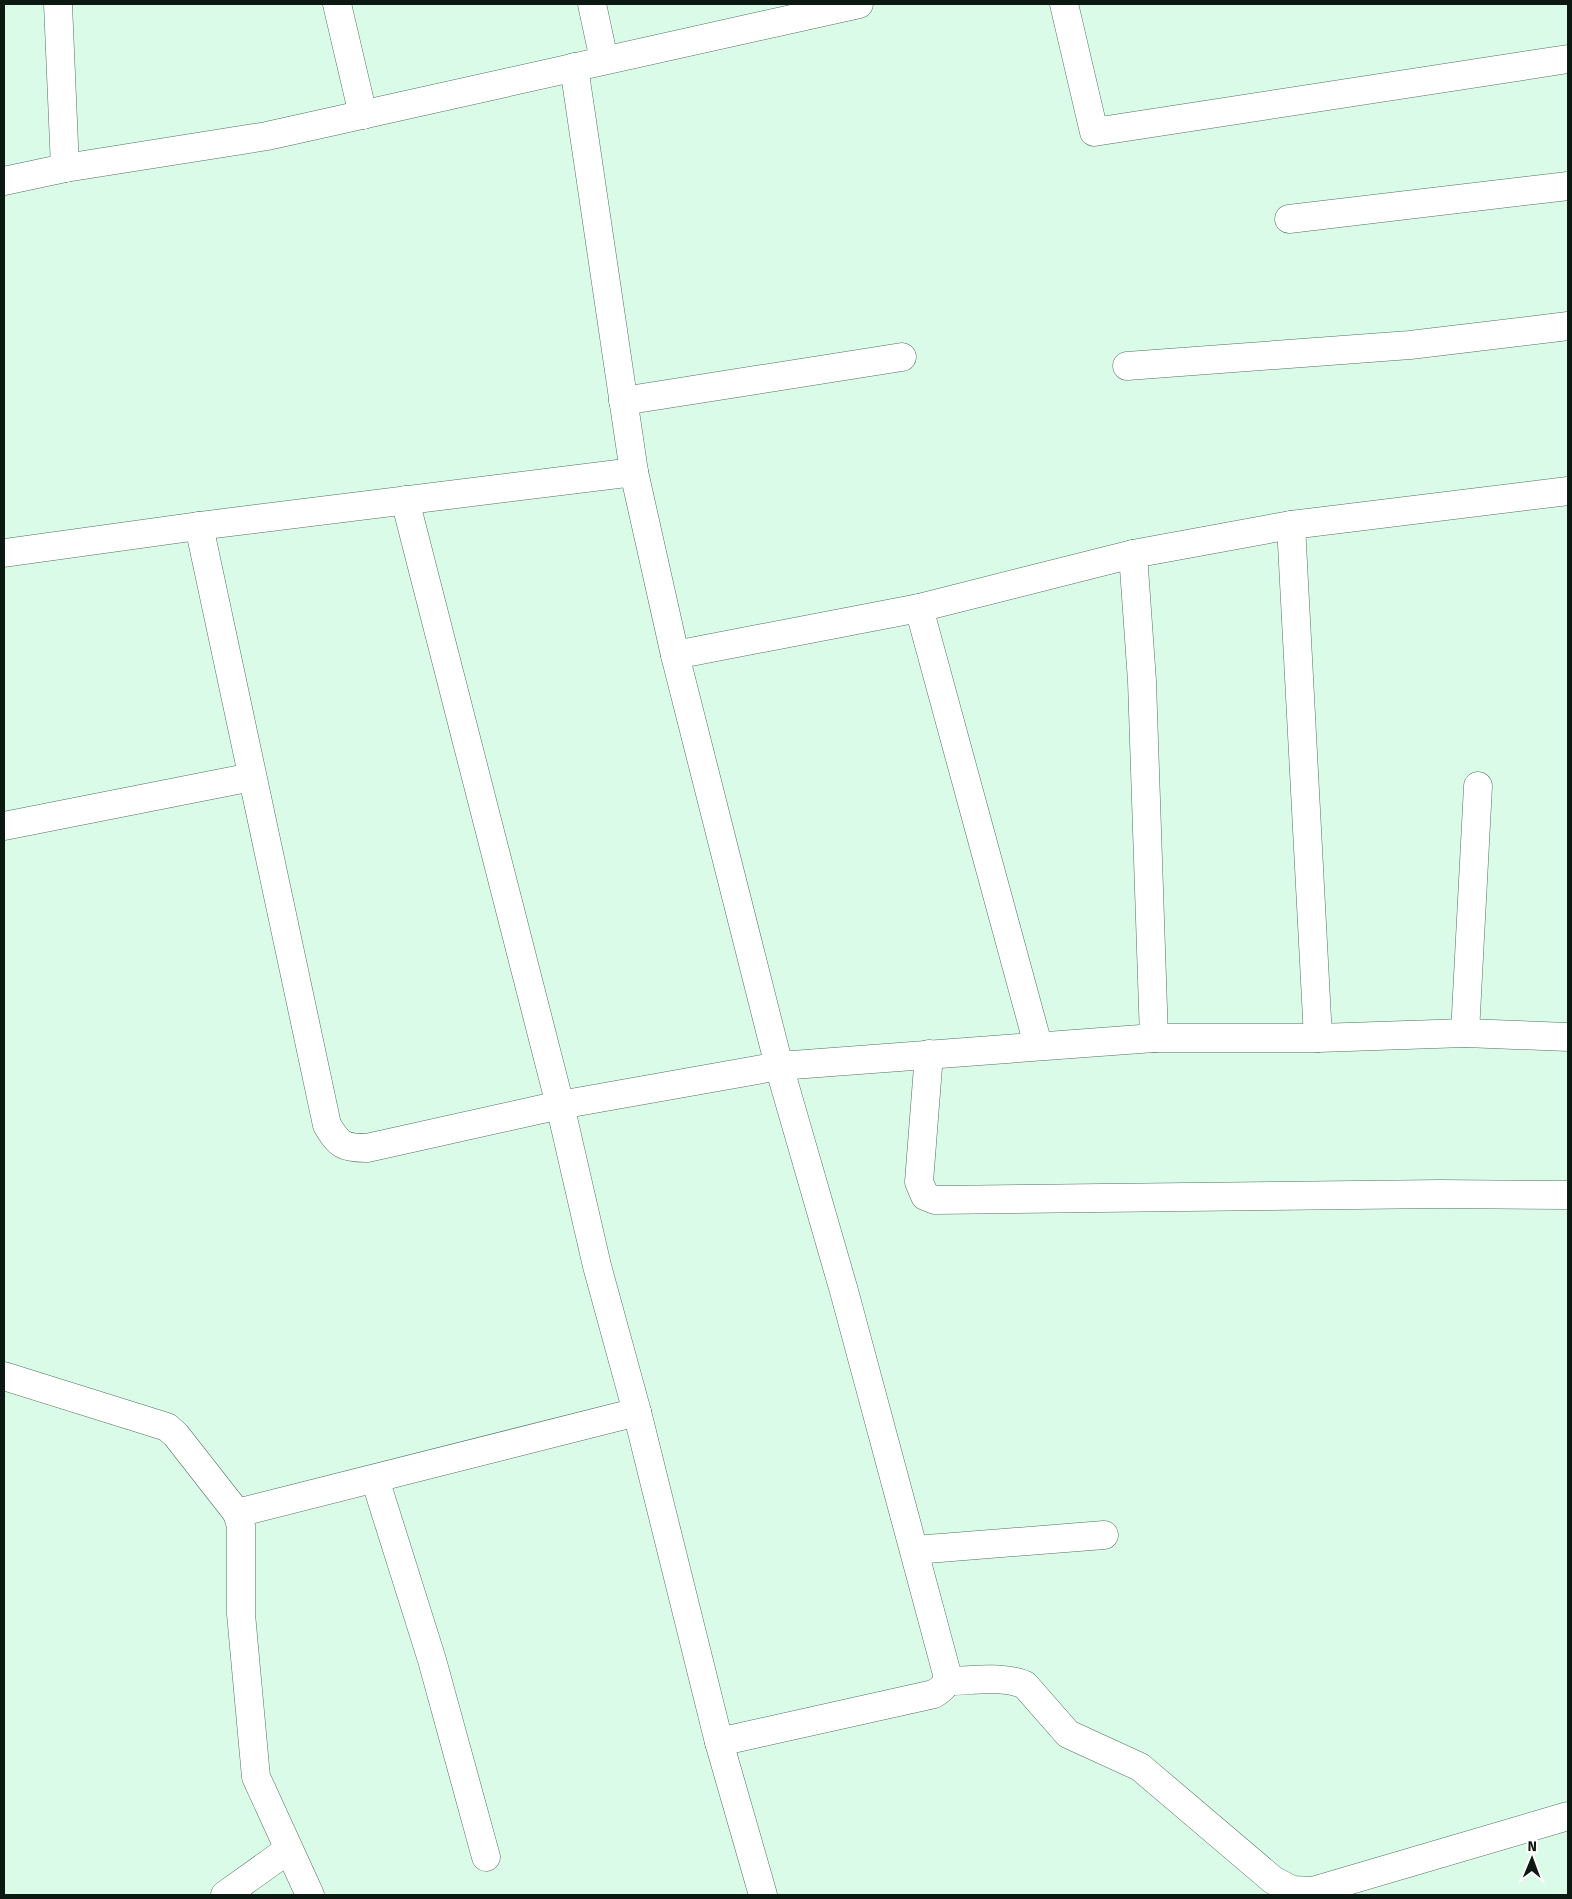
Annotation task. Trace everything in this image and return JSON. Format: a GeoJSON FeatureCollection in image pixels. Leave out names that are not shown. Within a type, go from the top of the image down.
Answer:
{"type":"FeatureCollection","features":[{"type":"Feature","properties":{"kind":"street"},"geometry":{"type":"LineString","coordinates":[[58,4],[65,168]]}},
{"type":"Feature","properties":{"kind":"street"},"geometry":{"type":"LineString","coordinates":[[337,4],[364,115]]}},
{"type":"Feature","properties":{"kind":"street"},"geometry":{"type":"LineString","coordinates":[[592,4],[604,60]]}},
{"type":"Feature","properties":{"kind":"street"},"geometry":{"type":"LineString","coordinates":[[4,181],[65,168],[267,136],[859,4]]}},
{"type":"Feature","properties":{"kind":"street"},"geometry":{"type":"LineString","coordinates":[[1064,4],[1094,132],[1568,59]]}},
{"type":"Feature","properties":{"kind":"street"},"geometry":{"type":"LineString","coordinates":[[574,67],[634,472],[675,655],[779,1066],[844,1291],[915,1550],[947,1681],[943,1688],[934,1694],[719,1742]]}},
{"type":"Feature","properties":{"kind":"street"},"geometry":{"type":"LineString","coordinates":[[1289,219],[1568,186]]}},
{"type":"Feature","properties":{"kind":"street"},"geometry":{"type":"LineString","coordinates":[[1127,366],[1410,345],[1568,326]]}},
{"type":"Feature","properties":{"kind":"street"},"geometry":{"type":"LineString","coordinates":[[623,401],[902,357]]}},
{"type":"Feature","properties":{"kind":"street"},"geometry":{"type":"LineString","coordinates":[[4,553],[199,526],[634,472]]}},
{"type":"Feature","properties":{"kind":"street"},"geometry":{"type":"LineString","coordinates":[[675,655],[920,608],[1133,554],[1291,525],[1568,491]]}},
{"type":"Feature","properties":{"kind":"street"},"geometry":{"type":"LineString","coordinates":[[405,500],[560,1105],[598,1266],[637,1412],[719,1742],[763,1895]]}},
{"type":"Feature","properties":{"kind":"street"},"geometry":{"type":"LineString","coordinates":[[1291,525],[1318,1038]]}},
{"type":"Feature","properties":{"kind":"street"},"geometry":{"type":"LineString","coordinates":[[199,526],[327,1125],[336,1140],[348,1148],[366,1148],[560,1105],[779,1066],[1038,1045],[1154,1038],[1318,1038],[1465,1033],[1568,1037]]}},
{"type":"Feature","properties":{"kind":"street"},"geometry":{"type":"LineString","coordinates":[[1133,554],[1142,681],[1154,1038]]}},
{"type":"Feature","properties":{"kind":"street"},"geometry":{"type":"LineString","coordinates":[[920,608],[1038,1045]]}},
{"type":"Feature","properties":{"kind":"street"},"geometry":{"type":"LineString","coordinates":[[4,826],[252,777]]}},
{"type":"Feature","properties":{"kind":"street"},"geometry":{"type":"LineString","coordinates":[[1465,1033],[1478,786]]}},
{"type":"Feature","properties":{"kind":"street"},"geometry":{"type":"LineString","coordinates":[[929,1054],[919,1182],[925,1196],[935,1200],[1440,1194],[1568,1195]]}},
{"type":"Feature","properties":{"kind":"street"},"geometry":{"type":"LineString","coordinates":[[4,1376],[167,1427],[176,1435],[237,1513],[241,1526],[241,1614],[256,1777],[310,1895]]}},
{"type":"Feature","properties":{"kind":"street"},"geometry":{"type":"LineString","coordinates":[[237,1513],[637,1412]]}},
{"type":"Feature","properties":{"kind":"street"},"geometry":{"type":"LineString","coordinates":[[375,1479],[432,1660],[486,1857]]}},
{"type":"Feature","properties":{"kind":"street"},"geometry":{"type":"LineString","coordinates":[[915,1550],[1104,1535]]}},
{"type":"Feature","properties":{"kind":"street"},"geometry":{"type":"LineString","coordinates":[[947,1681],[1005,1680],[1017,1681],[1025,1685],[1068,1734],[1140,1767],[1273,1880],[1292,1890],[1313,1891],[1568,1816]]}},
{"type":"Feature","properties":{"kind":"street"},"geometry":{"type":"LineString","coordinates":[[225,1895],[288,1850]]}}]}
